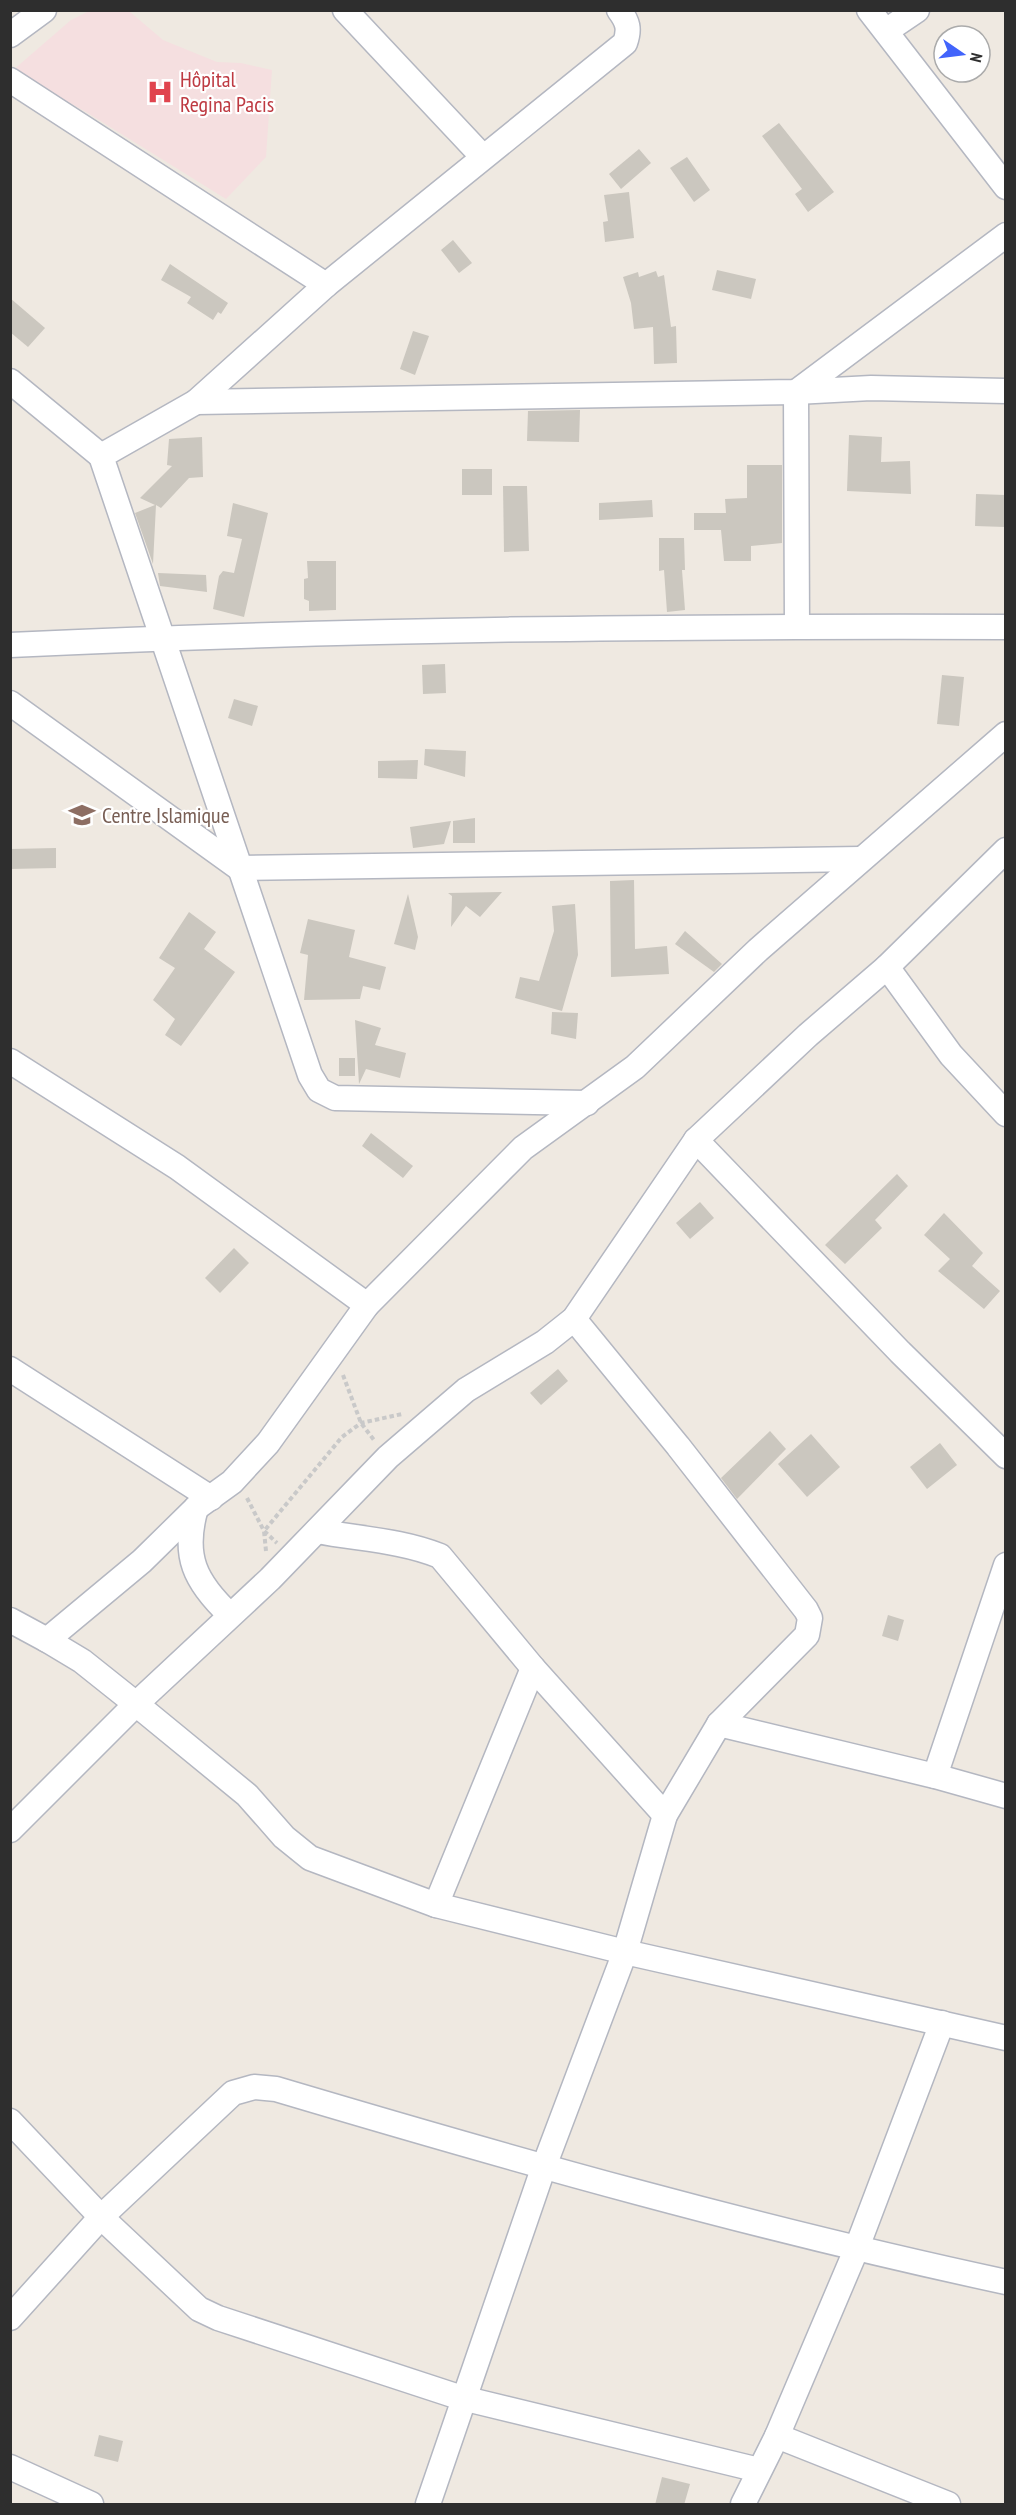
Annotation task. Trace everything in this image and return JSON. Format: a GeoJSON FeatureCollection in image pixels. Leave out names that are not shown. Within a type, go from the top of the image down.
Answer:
{"type":"FeatureCollection","features":[{"type":"Feature","properties":{"kind":"street"},"geometry":{"type":"LineString","coordinates":[[10,34],[44,10]]}},
{"type":"Feature","properties":{"kind":"street"},"geometry":{"type":"LineString","coordinates":[[345,10],[483,157]]}},
{"type":"Feature","properties":{"kind":"street"},"geometry":{"type":"LineString","coordinates":[[101,456],[196,402],[326,285],[625,43],[629,32],[627,20],[619,10]]}},
{"type":"Feature","properties":{"kind":"street"},"geometry":{"type":"LineString","coordinates":[[869,10],[1005,187]]}},
{"type":"Feature","properties":{"kind":"street"},"geometry":{"type":"LineString","coordinates":[[886,31],[917,10]]}},
{"type":"Feature","properties":{"kind":"street"},"geometry":{"type":"LineString","coordinates":[[10,80],[326,285]]}},
{"type":"Feature","properties":{"kind":"street"},"geometry":{"type":"LineString","coordinates":[[796,392],[1005,235]]}},
{"type":"Feature","properties":{"kind":"street"},"geometry":{"type":"LineString","coordinates":[[10,381],[101,456],[310,1075],[319,1090],[335,1098],[587,1103]]}},
{"type":"Feature","properties":{"kind":"street"},"geometry":{"type":"LineString","coordinates":[[196,402],[796,392],[871,388],[1005,391]]}},
{"type":"Feature","properties":{"kind":"street"},"geometry":{"type":"LineString","coordinates":[[796,392],[797,626]]}},
{"type":"Feature","properties":{"kind":"street"},"geometry":{"type":"LineString","coordinates":[[10,645],[162,638],[797,626],[1005,627]]}},
{"type":"Feature","properties":{"kind":"street"},"geometry":{"type":"LineString","coordinates":[[10,703],[239,868],[861,859]]}},
{"type":"Feature","properties":{"kind":"street"},"geometry":{"type":"LineString","coordinates":[[47,1640],[142,1561],[204,1503],[232,1482],[268,1443],[367,1305],[523,1148],[634,1067],[758,950],[1005,734]]}},
{"type":"Feature","properties":{"kind":"street"},"geometry":{"type":"LineString","coordinates":[[10,1830],[136,1704],[270,1579],[388,1457],[466,1390],[545,1342],[574,1319],[696,1140],[800,1042],[887,967],[1005,850]]}},
{"type":"Feature","properties":{"kind":"street"},"geometry":{"type":"LineString","coordinates":[[887,967],[951,1055],[1005,1114]]}},
{"type":"Feature","properties":{"kind":"street"},"geometry":{"type":"LineString","coordinates":[[10,1061],[177,1167],[367,1305]]}},
{"type":"Feature","properties":{"kind":"street"},"geometry":{"type":"LineString","coordinates":[[696,1140],[900,1352],[1005,1455]]}},
{"type":"Feature","properties":{"kind":"street"},"geometry":{"type":"LineString","coordinates":[[428,2505],[462,2398],[543,2169],[625,1952],[665,1815],[718,1724],[807,1635],[810,1618],[678,1446],[574,1319]]}},
{"type":"Feature","properties":{"kind":"street"},"geometry":{"type":"LineString","coordinates":[[10,1369],[204,1503]]}},
{"type":"Feature","properties":{"kind":"street"},"geometry":{"type":"LineString","coordinates":[[204,1503],[189,1533],[190,1554],[206,1593],[230,1615]]}},
{"type":"Feature","properties":{"kind":"street"},"geometry":{"type":"LineString","coordinates":[[317,1531],[395,1542],[440,1556],[533,1668],[665,1815]]}},
{"type":"Feature","properties":{"kind":"street"},"geometry":{"type":"LineString","coordinates":[[935,1776],[1005,1565]]}},
{"type":"Feature","properties":{"kind":"street"},"geometry":{"type":"LineString","coordinates":[[10,1620],[82,1661],[247,1796],[284,1837],[310,1858],[436,1905],[625,1952],[1005,2038]]}},
{"type":"Feature","properties":{"kind":"street"},"geometry":{"type":"LineString","coordinates":[[436,1905],[533,1668]]}},
{"type":"Feature","properties":{"kind":"street"},"geometry":{"type":"LineString","coordinates":[[718,1724],[935,1776],[1005,1796]]}},
{"type":"Feature","properties":{"kind":"street"},"geometry":{"type":"LineString","coordinates":[[743,2505],[777,2436],[856,2250],[942,2023]]}},
{"type":"Feature","properties":{"kind":"street"},"geometry":{"type":"LineString","coordinates":[[10,2318],[101,2217],[233,2093],[254,2087],[276,2089],[543,2169],[856,2250],[1005,2282]]}},
{"type":"Feature","properties":{"kind":"street"},"geometry":{"type":"LineString","coordinates":[[10,2121],[101,2217],[200,2309],[218,2318],[462,2398],[759,2470]]}},
{"type":"Feature","properties":{"kind":"street"},"geometry":{"type":"LineString","coordinates":[[777,2436],[948,2505]]}},
{"type":"Feature","properties":{"kind":"street"},"geometry":{"type":"LineString","coordinates":[[10,2467],[91,2505]]}},
{"type":"Feature","properties":{"kind":"path"},"geometry":{"type":"LineString","coordinates":[[337,1346],[345,1382],[361,1423],[388,1457]]}},
{"type":"Feature","properties":{"kind":"path"},"geometry":{"type":"LineString","coordinates":[[264,1531],[342,1437],[361,1423],[404,1414]]}},
{"type":"Feature","properties":{"kind":"path"},"geometry":{"type":"LineString","coordinates":[[232,1482],[248,1499],[264,1531],[270,1579]]}},
{"type":"Feature","properties":{"kind":"path"},"geometry":{"type":"LineString","coordinates":[[264,1531],[291,1555]]}},
{"type":"Feature","properties":{"kind":"shaded area","name":"Hôpital Regina Pacis"},"geometry":{"type":"Polygon","coordinates":[[[89,11],[129,11],[163,40],[217,62],[241,63],[272,70],[266,157],[226,199],[86,112],[12,71],[71,20],[89,11]]]}},
{"type":"Feature","properties":{"kind":"building"},"geometry":{"type":"Polygon","coordinates":[[[779,123],[834,192],[808,212],[795,194],[802,189],[762,136],[779,123]]]}},
{"type":"Feature","properties":{"kind":"building"},"geometry":{"type":"Polygon","coordinates":[[[639,149],[651,163],[621,189],[609,174],[639,149]]]}},
{"type":"Feature","properties":{"kind":"building"},"geometry":{"type":"Polygon","coordinates":[[[687,157],[710,190],[694,202],[670,168],[687,157]]]}},
{"type":"Feature","properties":{"kind":"building"},"geometry":{"type":"Polygon","coordinates":[[[629,192],[634,238],[605,242],[603,222],[608,221],[604,195],[629,192]]]}},
{"type":"Feature","properties":{"kind":"building"},"geometry":{"type":"Polygon","coordinates":[[[453,240],[472,263],[459,273],[441,250],[453,240]]]}},
{"type":"Feature","properties":{"kind":"building"},"geometry":{"type":"Polygon","coordinates":[[[170,264],[228,303],[221,314],[218,312],[213,320],[187,303],[191,297],[161,280],[170,264]]]}},
{"type":"Feature","properties":{"kind":"building"},"geometry":{"type":"Polygon","coordinates":[[[717,270],[756,279],[751,299],[712,290],[717,270]]]}},
{"type":"Feature","properties":{"kind":"building"},"geometry":{"type":"Polygon","coordinates":[[[656,271],[658,277],[664,275],[671,327],[676,326],[677,363],[654,364],[653,327],[634,329],[631,303],[623,277],[638,272],[639,277],[656,271]]]}},
{"type":"Feature","properties":{"kind":"building"},"geometry":{"type":"Polygon","coordinates":[[[10,298],[45,328],[28,347],[10,332],[10,298]]]}},
{"type":"Feature","properties":{"kind":"building"},"geometry":{"type":"Polygon","coordinates":[[[413,331],[429,336],[415,375],[400,369],[413,331]]]}},
{"type":"Feature","properties":{"kind":"building"},"geometry":{"type":"Polygon","coordinates":[[[580,410],[579,442],[527,441],[528,411],[580,410]]]}},
{"type":"Feature","properties":{"kind":"building"},"geometry":{"type":"Polygon","coordinates":[[[849,435],[882,437],[881,462],[910,461],[911,494],[847,491],[849,435]]]}},
{"type":"Feature","properties":{"kind":"building"},"geometry":{"type":"Polygon","coordinates":[[[202,437],[203,477],[189,478],[161,508],[156,505],[153,564],[135,513],[155,505],[140,498],[172,466],[167,465],[169,439],[202,437]]]}},
{"type":"Feature","properties":{"kind":"building"},"geometry":{"type":"Polygon","coordinates":[[[747,465],[782,465],[782,543],[751,546],[751,561],[724,561],[721,530],[694,530],[694,513],[726,513],[725,499],[747,498],[747,465]]]}},
{"type":"Feature","properties":{"kind":"building"},"geometry":{"type":"Polygon","coordinates":[[[462,469],[492,469],[492,495],[462,495],[462,469]]]}},
{"type":"Feature","properties":{"kind":"building"},"geometry":{"type":"Polygon","coordinates":[[[503,486],[527,486],[529,551],[504,552],[503,486]]]}},
{"type":"Feature","properties":{"kind":"building"},"geometry":{"type":"Polygon","coordinates":[[[976,494],[1005,495],[1005,527],[975,526],[976,494]]]}},
{"type":"Feature","properties":{"kind":"building"},"geometry":{"type":"Polygon","coordinates":[[[652,500],[653,517],[599,520],[599,503],[652,500]]]}},
{"type":"Feature","properties":{"kind":"building"},"geometry":{"type":"Polygon","coordinates":[[[233,503],[268,513],[244,617],[213,609],[219,576],[223,571],[234,573],[242,539],[227,536],[233,503]]]}},
{"type":"Feature","properties":{"kind":"building"},"geometry":{"type":"Polygon","coordinates":[[[659,538],[684,538],[685,570],[682,570],[685,610],[667,612],[664,570],[659,571],[659,538]]]}},
{"type":"Feature","properties":{"kind":"building"},"geometry":{"type":"Polygon","coordinates":[[[307,561],[336,561],[336,610],[309,611],[309,601],[304,599],[304,579],[308,578],[307,561]]]}},
{"type":"Feature","properties":{"kind":"building"},"geometry":{"type":"Polygon","coordinates":[[[158,573],[206,575],[207,592],[160,586],[158,573]]]}},
{"type":"Feature","properties":{"kind":"building"},"geometry":{"type":"Polygon","coordinates":[[[445,664],[446,693],[423,694],[422,665],[445,664]]]}},
{"type":"Feature","properties":{"kind":"building"},"geometry":{"type":"Polygon","coordinates":[[[942,675],[964,677],[959,726],[937,724],[942,675]]]}},
{"type":"Feature","properties":{"kind":"building"},"geometry":{"type":"Polygon","coordinates":[[[234,699],[258,706],[252,726],[228,718],[234,699]]]}},
{"type":"Feature","properties":{"kind":"building"},"geometry":{"type":"Polygon","coordinates":[[[425,749],[466,751],[465,777],[424,765],[425,749]]]}},
{"type":"Feature","properties":{"kind":"building"},"geometry":{"type":"Polygon","coordinates":[[[418,760],[417,779],[378,778],[378,761],[418,760]]]}},
{"type":"Feature","properties":{"kind":"building"},"geometry":{"type":"Polygon","coordinates":[[[475,818],[475,843],[453,843],[453,821],[475,818]]]}},
{"type":"Feature","properties":{"kind":"building"},"geometry":{"type":"Polygon","coordinates":[[[451,821],[444,844],[413,848],[410,827],[451,821]]]}},
{"type":"Feature","properties":{"kind":"building"},"geometry":{"type":"Polygon","coordinates":[[[56,848],[56,868],[10,869],[10,849],[56,848]]]}},
{"type":"Feature","properties":{"kind":"building"},"geometry":{"type":"Polygon","coordinates":[[[634,880],[635,949],[667,946],[669,974],[611,977],[610,881],[634,880]]]}},
{"type":"Feature","properties":{"kind":"building"},"geometry":{"type":"Polygon","coordinates":[[[502,892],[480,917],[466,906],[451,927],[452,896],[448,893],[502,892]]]}},
{"type":"Feature","properties":{"kind":"building"},"geometry":{"type":"Polygon","coordinates":[[[408,894],[418,937],[415,950],[394,944],[408,894]]]}},
{"type":"Feature","properties":{"kind":"building"},"geometry":{"type":"Polygon","coordinates":[[[575,904],[578,955],[562,1011],[515,998],[520,977],[539,981],[554,931],[552,906],[575,904]]]}},
{"type":"Feature","properties":{"kind":"building"},"geometry":{"type":"Polygon","coordinates":[[[189,912],[216,932],[204,949],[235,972],[181,1046],[165,1035],[175,1019],[153,1000],[175,968],[159,958],[189,912]]]}},
{"type":"Feature","properties":{"kind":"building"},"geometry":{"type":"Polygon","coordinates":[[[308,919],[355,930],[349,957],[386,967],[380,990],[363,986],[360,999],[304,1000],[308,955],[300,953],[308,919]]]}},
{"type":"Feature","properties":{"kind":"building"},"geometry":{"type":"Polygon","coordinates":[[[685,931],[722,964],[714,972],[675,944],[685,931]]]}},
{"type":"Feature","properties":{"kind":"building"},"geometry":{"type":"Polygon","coordinates":[[[552,1012],[578,1013],[576,1039],[551,1034],[552,1012]]]}},
{"type":"Feature","properties":{"kind":"building"},"geometry":{"type":"Polygon","coordinates":[[[355,1020],[381,1028],[375,1045],[406,1053],[400,1078],[366,1069],[359,1084],[355,1020]]]}},
{"type":"Feature","properties":{"kind":"building"},"geometry":{"type":"Polygon","coordinates":[[[339,1058],[355,1058],[355,1076],[339,1076],[339,1058]]]}},
{"type":"Feature","properties":{"kind":"building"},"geometry":{"type":"Polygon","coordinates":[[[371,1133],[413,1166],[403,1178],[362,1146],[371,1133]]]}},
{"type":"Feature","properties":{"kind":"building"},"geometry":{"type":"Polygon","coordinates":[[[897,1174],[908,1186],[875,1220],[882,1228],[845,1264],[825,1245],[897,1174]]]}},
{"type":"Feature","properties":{"kind":"building"},"geometry":{"type":"Polygon","coordinates":[[[700,1202],[714,1218],[690,1239],[676,1223],[700,1202]]]}},
{"type":"Feature","properties":{"kind":"building"},"geometry":{"type":"Polygon","coordinates":[[[944,1213],[983,1253],[972,1266],[1000,1291],[984,1309],[938,1271],[950,1259],[924,1235],[944,1213]]]}},
{"type":"Feature","properties":{"kind":"building"},"geometry":{"type":"Polygon","coordinates":[[[234,1248],[249,1263],[220,1293],[205,1278],[234,1248]]]}},
{"type":"Feature","properties":{"kind":"building"},"geometry":{"type":"Polygon","coordinates":[[[558,1369],[568,1381],[541,1405],[530,1393],[558,1369]]]}},
{"type":"Feature","properties":{"kind":"building"},"geometry":{"type":"Polygon","coordinates":[[[770,1431],[786,1449],[737,1499],[721,1478],[770,1431]]]}},
{"type":"Feature","properties":{"kind":"building"},"geometry":{"type":"Polygon","coordinates":[[[811,1434],[840,1467],[807,1497],[778,1464],[811,1434]]]}},
{"type":"Feature","properties":{"kind":"building"},"geometry":{"type":"Polygon","coordinates":[[[940,1443],[957,1465],[927,1489],[910,1467],[940,1443]]]}},
{"type":"Feature","properties":{"kind":"building"},"geometry":{"type":"Polygon","coordinates":[[[888,1615],[904,1620],[898,1641],[882,1636],[888,1615]]]}},
{"type":"Feature","properties":{"kind":"building"},"geometry":{"type":"Polygon","coordinates":[[[99,2435],[123,2441],[118,2462],[94,2456],[99,2435]]]}},
{"type":"Feature","properties":{"kind":"building"},"geometry":{"type":"Polygon","coordinates":[[[662,2477],[690,2484],[684,2505],[655,2505],[662,2477]]]}},
{"type":"Feature","properties":{"kind":"place","name":"Hôpital Regina Pacis"},"geometry":{"type":"Point","coordinates":[160,92]}},
{"type":"Feature","properties":{"kind":"place","name":"Centre Islamique"},"geometry":{"type":"Point","coordinates":[82,815]}}]}
